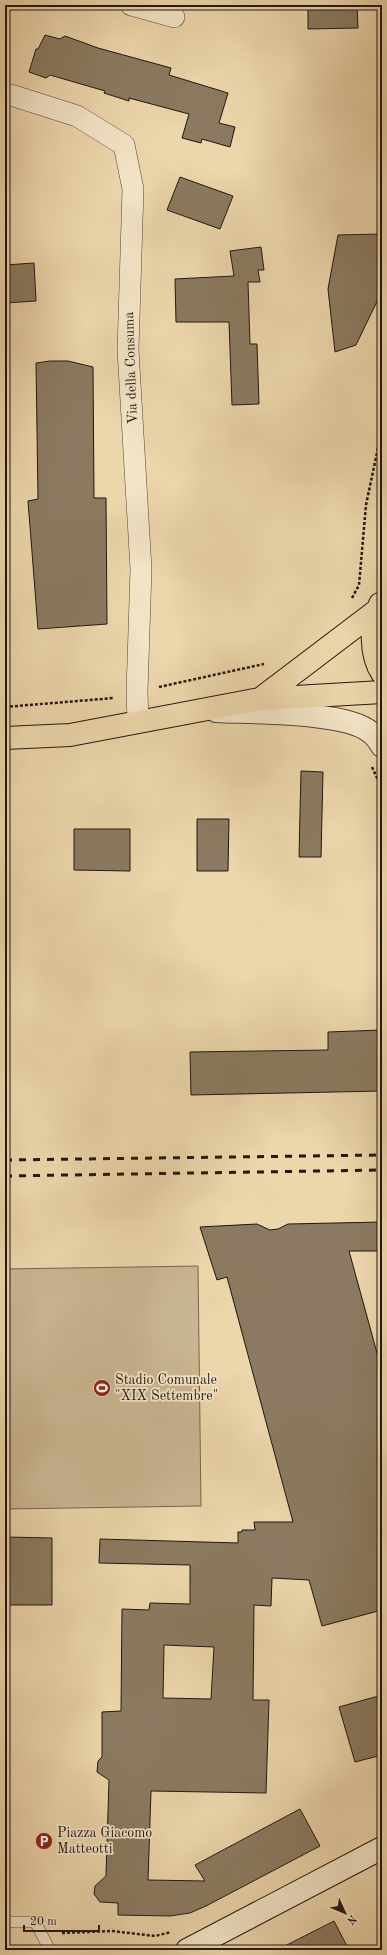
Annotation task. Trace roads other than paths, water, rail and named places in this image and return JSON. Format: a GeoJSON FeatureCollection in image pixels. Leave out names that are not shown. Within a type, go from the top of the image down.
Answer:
{"type":"FeatureCollection","features":[{"type":"Feature","properties":{"kind":"main road"},"geometry":{"type":"LineString","coordinates":[[379,606],[372,640],[378,668],[382,673]]}},
{"type":"Feature","properties":{"kind":"main road"},"geometry":{"type":"LineString","coordinates":[[260,699],[379,606]]}},
{"type":"Feature","properties":{"kind":"main road"},"geometry":{"type":"LineString","coordinates":[[5,738],[70,735],[195,710],[260,699],[382,692]]}},
{"type":"Feature","properties":{"kind":"main road"},"geometry":{"type":"LineString","coordinates":[[195,710],[330,717],[351,723],[370,731],[382,746]]}},
{"type":"Feature","properties":{"kind":"main road"},"geometry":{"type":"LineString","coordinates":[[187,1950],[382,1848]]}},
{"type":"Feature","properties":{"kind":"street"},"geometry":{"type":"LineString","coordinates":[[131,5],[174,17]]}},
{"type":"Feature","properties":{"kind":"street","name":"Via della Consuma"},"geometry":{"type":"LineString","coordinates":[[5,95],[11,95],[77,116],[124,144],[133,189],[128,350],[141,569],[137,692],[138,722]]}},
{"type":"Feature","properties":{"kind":"lane"},"geometry":{"type":"LineString","coordinates":[[5,1922],[35,1922],[50,1950]]}},
{"type":"Feature","properties":{"kind":"railway"},"geometry":{"type":"LineString","coordinates":[[5,1160],[382,1155]]}},
{"type":"Feature","properties":{"kind":"railway"},"geometry":{"type":"LineString","coordinates":[[5,1176],[382,1170]]}},
{"type":"Feature","properties":{"kind":"place","name":"Stadio Comunale \"XIX Settembre\""},"geometry":{"type":"Point","coordinates":[102,1388]}},
{"type":"Feature","properties":{"kind":"place","name":"Piazza Giacomo Matteotti"},"geometry":{"type":"Point","coordinates":[44,1841]}}]}
